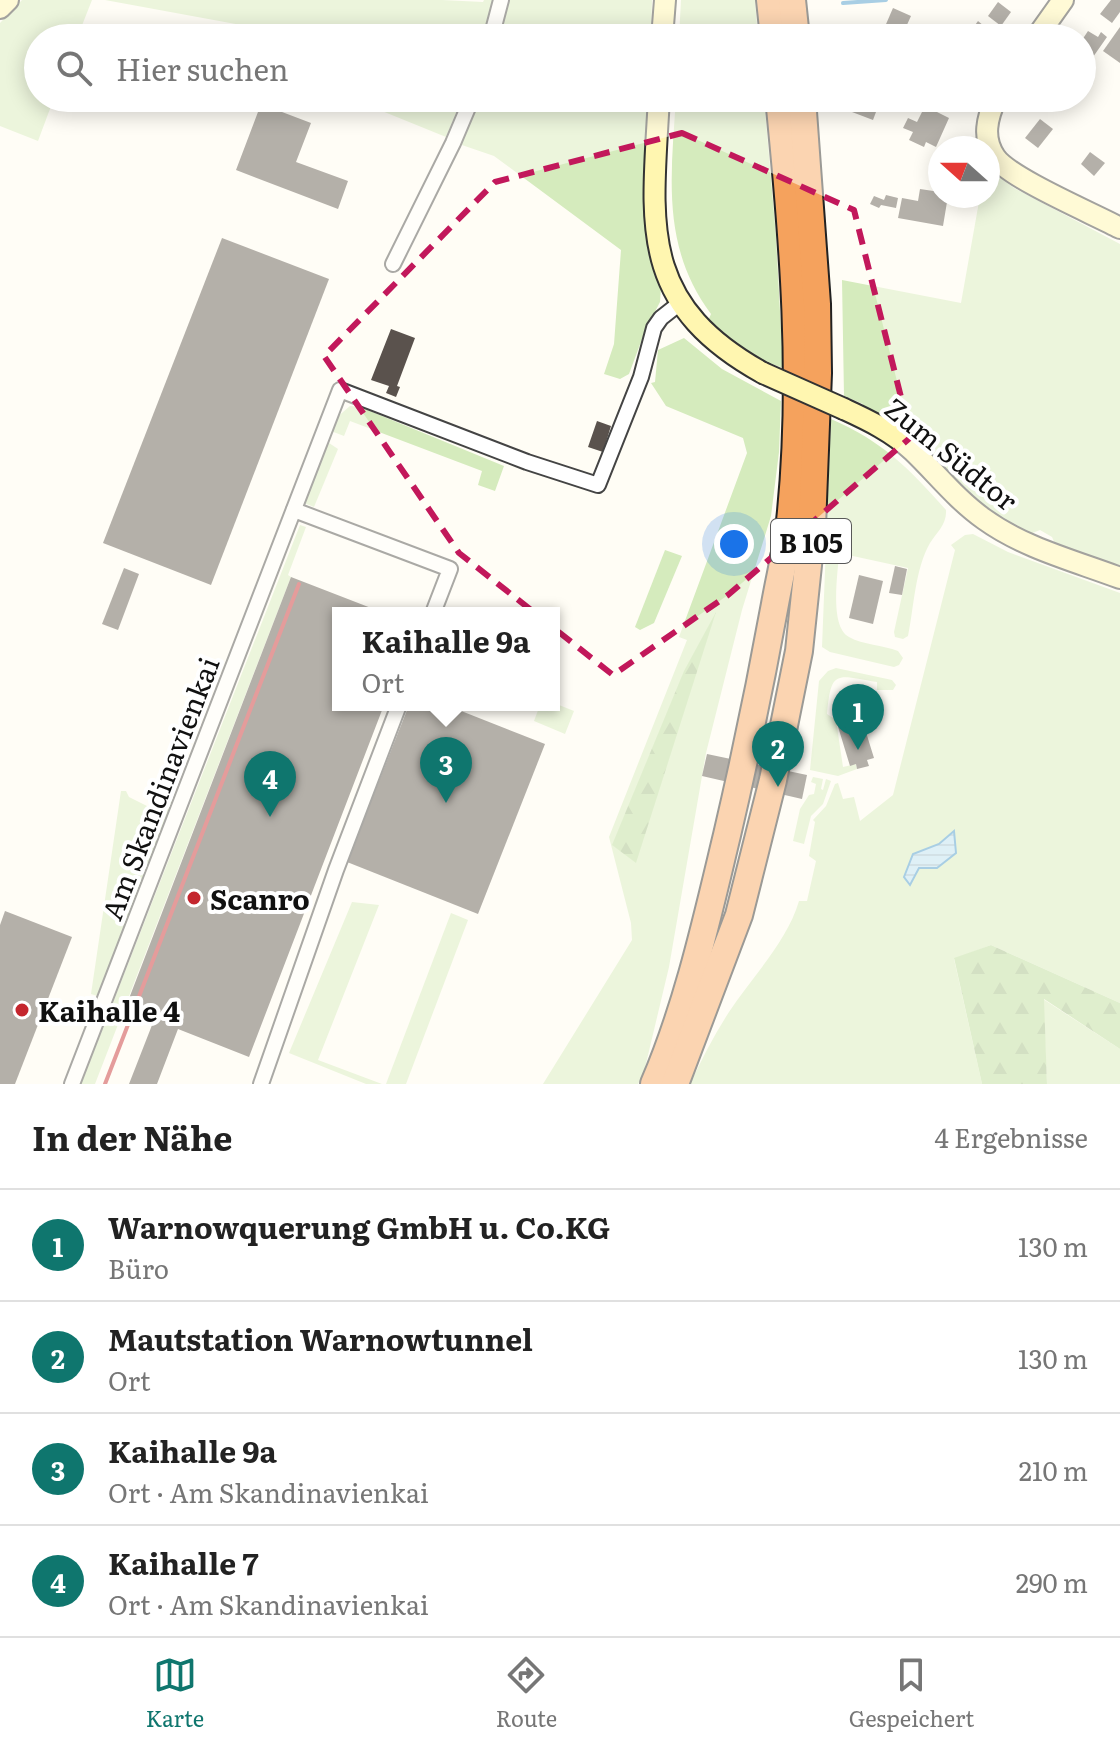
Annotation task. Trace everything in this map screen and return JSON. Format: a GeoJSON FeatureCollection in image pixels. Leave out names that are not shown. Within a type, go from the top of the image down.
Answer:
{"type":"FeatureCollection","features":[{"type":"Feature","properties":{"kind":"highway"},"geometry":{"type":"LineString","coordinates":[[770,0],[773,24]]}},
{"type":"Feature","properties":{"kind":"highway"},"geometry":{"type":"LineString","coordinates":[[792,0],[795,24]]}},
{"type":"Feature","properties":{"kind":"highway","name":"B 105"},"geometry":{"type":"LineString","coordinates":[[654,1084],[678,1020],[713,891],[765,659],[790,521],[796,408],[795,364],[790,234],[780,112]]}},
{"type":"Feature","properties":{"kind":"highway","name":"B 105"},"geometry":{"type":"LineString","coordinates":[[675,1084],[739,915],[773,780],[799,651],[812,527],[818,373],[817,304],[803,112]]}},
{"type":"Feature","properties":{"kind":"street"},"geometry":{"type":"LineString","coordinates":[[0,8],[8,0]]}},
{"type":"Feature","properties":{"kind":"street"},"geometry":{"type":"LineString","coordinates":[[495,24],[501,0]]}},
{"type":"Feature","properties":{"kind":"street"},"geometry":{"type":"LineString","coordinates":[[663,24],[665,0]]}},
{"type":"Feature","properties":{"kind":"street"},"geometry":{"type":"LineString","coordinates":[[1046,24],[1063,0]]}},
{"type":"Feature","properties":{"kind":"street"},"geometry":{"type":"LineString","coordinates":[[393,264],[466,112]]}},
{"type":"Feature","properties":{"kind":"street","name":"Zum Südtor"},"geometry":{"type":"LineString","coordinates":[[658,112],[654,185],[656,238],[664,270],[680,303],[716,343],[763,373],[844,409],[902,442],[993,526],[1024,542],[1120,578]]}},
{"type":"Feature","properties":{"kind":"street"},"geometry":{"type":"LineString","coordinates":[[992,112],[987,138],[997,160],[1022,178],[1120,228]]}},
{"type":"Feature","properties":{"kind":"street","name":"Am Skandinavienkai"},"geometry":{"type":"LineString","coordinates":[[72,1084],[340,390],[527,462],[598,485],[641,377],[654,328],[680,303]]}},
{"type":"Feature","properties":{"kind":"street"},"geometry":{"type":"LineString","coordinates":[[294,510],[450,569],[435,607]]}},
{"type":"Feature","properties":{"kind":"street"},"geometry":{"type":"LineString","coordinates":[[261,1084],[336,870],[397,711]]}},
{"type":"Feature","properties":{"kind":"highlighted area"},"geometry":{"type":"Polygon","coordinates":[[[682,133],[854,210],[911,437],[728,595],[613,675],[459,553],[324,356],[495,182],[682,133]]]}},
{"type":"Feature","properties":{"kind":"green space"},"geometry":{"type":"Polygon","coordinates":[[[22,0],[92,0],[83,24],[24,24],[24,112],[49,112],[38,141],[0,126],[0,23],[22,0]]]}},
{"type":"Feature","properties":{"kind":"green space"},"geometry":{"type":"Polygon","coordinates":[[[105,0],[494,0],[488,24],[235,24],[105,0]]]}},
{"type":"Feature","properties":{"kind":"green space"},"geometry":{"type":"Polygon","coordinates":[[[509,0],[652,0],[651,24],[503,24],[509,0]]]}},
{"type":"Feature","properties":{"kind":"green space"},"geometry":{"type":"Polygon","coordinates":[[[681,0],[755,0],[757,24],[680,24],[681,0]]]}},
{"type":"Feature","properties":{"kind":"green space"},"geometry":{"type":"Polygon","coordinates":[[[384,112],[456,112],[446,137],[384,112]]]}},
{"type":"Feature","properties":{"kind":"green space"},"geometry":{"type":"Polygon","coordinates":[[[471,112],[652,112],[648,230],[661,288],[660,302],[629,374],[620,379],[604,374],[614,344],[621,250],[494,156],[459,144],[471,112]]]}},
{"type":"Feature","properties":{"kind":"green space"},"geometry":{"type":"Polygon","coordinates":[[[675,112],[765,112],[783,368],[753,357],[708,321],[711,314],[695,289],[677,237],[672,155],[675,112]]]}},
{"type":"Feature","properties":{"kind":"green space"},"geometry":{"type":"Polygon","coordinates":[[[1000,178],[1120,244],[1120,571],[1056,546],[1052,537],[1040,530],[1030,534],[1002,522],[863,409],[863,404],[844,396],[842,280],[961,303],[978,208],[1000,208],[1000,178]]]}},
{"type":"Feature","properties":{"kind":"green space"},"geometry":{"type":"Polygon","coordinates":[[[684,338],[722,369],[781,401],[779,452],[771,516],[742,610],[706,753],[669,967],[644,1072],[638,1084],[543,1084],[632,940],[631,923],[609,837],[687,640],[679,637],[747,453],[743,438],[666,406],[651,383],[655,382],[658,350],[684,338]]]}},
{"type":"Feature","properties":{"kind":"green space"},"geometry":{"type":"Polygon","coordinates":[[[350,406],[360,407],[504,466],[495,491],[478,485],[482,471],[350,421],[344,436],[331,431],[335,419],[350,406]]]}},
{"type":"Feature","properties":{"kind":"green space"},"geometry":{"type":"Polygon","coordinates":[[[831,419],[894,457],[946,510],[943,524],[921,564],[908,636],[903,639],[895,637],[894,632],[908,568],[839,553],[836,599],[843,631],[855,640],[898,651],[903,658],[894,667],[830,652],[822,647],[831,419]]]}},
{"type":"Feature","properties":{"kind":"green space"},"geometry":{"type":"Polygon","coordinates":[[[329,443],[338,449],[314,507],[304,503],[329,443]]]}},
{"type":"Feature","properties":{"kind":"green space"},"geometry":{"type":"Polygon","coordinates":[[[300,525],[306,527],[288,575],[291,577],[95,1084],[81,1084],[300,525]]]}},
{"type":"Feature","properties":{"kind":"green space"},"geometry":{"type":"Polygon","coordinates":[[[973,534],[1008,552],[1120,593],[1120,1003],[991,945],[954,959],[982,1084],[690,1084],[724,1021],[786,931],[799,901],[807,901],[816,861],[809,856],[813,820],[826,806],[835,784],[838,783],[843,799],[854,797],[860,821],[893,795],[955,550],[951,545],[965,535],[973,534]]]}},
{"type":"Feature","properties":{"kind":"green space"},"geometry":{"type":"Polygon","coordinates":[[[665,550],[682,556],[654,623],[640,630],[635,627],[665,550]]]}},
{"type":"Feature","properties":{"kind":"green space"},"geometry":{"type":"Polygon","coordinates":[[[716,612],[636,863],[612,845],[684,671],[716,612]]]}},
{"type":"Feature","properties":{"kind":"green space"},"geometry":{"type":"Polygon","coordinates":[[[836,668],[892,680],[896,685],[893,690],[877,690],[877,682],[844,677],[834,682],[827,714],[836,720],[843,767],[856,764],[857,769],[838,776],[810,770],[819,681],[828,671],[836,668]]]}},
{"type":"Feature","properties":{"kind":"green space"},"geometry":{"type":"Polygon","coordinates":[[[560,705],[574,711],[565,734],[534,721],[538,711],[560,711],[560,705]]]}},
{"type":"Feature","properties":{"kind":"green space"},"geometry":{"type":"Polygon","coordinates":[[[813,777],[823,779],[823,790],[826,779],[831,781],[823,804],[811,816],[804,844],[793,841],[800,809],[809,795],[814,794],[816,784],[811,782],[813,777]]]}},
{"type":"Feature","properties":{"kind":"green space"},"geometry":{"type":"Polygon","coordinates":[[[161,790],[180,808],[104,998],[91,994],[121,791],[126,791],[129,797],[149,807],[161,790]]]}},
{"type":"Feature","properties":{"kind":"green space"},"geometry":{"type":"Polygon","coordinates":[[[352,902],[379,905],[318,1060],[382,1084],[366,1084],[289,1053],[352,902]]]}},
{"type":"Feature","properties":{"kind":"green space"},"geometry":{"type":"Polygon","coordinates":[[[451,913],[468,920],[406,1084],[386,1084],[451,913]]]}},
{"type":"Feature","properties":{"kind":"green space"},"geometry":{"type":"Polygon","coordinates":[[[991,945],[1120,1003],[1120,1049],[1044,999],[1047,1084],[982,1084],[954,958],[991,945]]]}},
{"type":"Feature","properties":{"kind":"green space"},"geometry":{"type":"Polygon","coordinates":[[[1043,999],[1120,1049],[1120,1084],[1047,1084],[1043,999]]]}},
{"type":"Feature","properties":{"kind":"water"},"geometry":{"type":"Polygon","coordinates":[[[954,831],[956,853],[937,868],[919,868],[910,885],[904,877],[913,854],[939,844],[954,831]]]}},
{"type":"Feature","properties":{"kind":"building"},"geometry":{"type":"Polygon","coordinates":[[[1111,0],[1120,0],[1120,12],[1112,23],[1100,14],[1111,0]]]}},
{"type":"Feature","properties":{"kind":"building"},"geometry":{"type":"Polygon","coordinates":[[[998,2],[1011,12],[1002,24],[988,16],[998,2]]]}},
{"type":"Feature","properties":{"kind":"building"},"geometry":{"type":"Polygon","coordinates":[[[893,8],[911,16],[907,24],[886,24],[893,8]]]}},
{"type":"Feature","properties":{"kind":"building"},"geometry":{"type":"Polygon","coordinates":[[[1120,27],[1120,63],[1103,51],[1120,27]]]}},
{"type":"Feature","properties":{"kind":"building"},"geometry":{"type":"Polygon","coordinates":[[[1101,32],[1107,37],[1096,53],[1096,36],[1101,32]]]}},
{"type":"Feature","properties":{"kind":"building"},"geometry":{"type":"Polygon","coordinates":[[[258,112],[282,112],[311,123],[296,162],[348,181],[338,209],[236,170],[258,112]]]}},
{"type":"Feature","properties":{"kind":"building"},"geometry":{"type":"Polygon","coordinates":[[[852,112],[876,112],[873,120],[852,112]]]}},
{"type":"Feature","properties":{"kind":"building"},"geometry":{"type":"Polygon","coordinates":[[[922,112],[937,112],[949,118],[941,136],[928,136],[924,147],[909,140],[913,132],[903,128],[908,118],[917,122],[922,112]]]}},
{"type":"Feature","properties":{"kind":"building"},"geometry":{"type":"Polygon","coordinates":[[[1040,119],[1053,129],[1038,148],[1025,138],[1040,119]]]}},
{"type":"Feature","properties":{"kind":"building"},"geometry":{"type":"Polygon","coordinates":[[[1090,152],[1105,163],[1094,176],[1081,164],[1090,152]]]}},
{"type":"Feature","properties":{"kind":"building"},"geometry":{"type":"Polygon","coordinates":[[[920,189],[928,190],[928,208],[946,208],[943,226],[898,218],[902,198],[918,201],[920,189]]]}},
{"type":"Feature","properties":{"kind":"building"},"geometry":{"type":"Polygon","coordinates":[[[886,195],[898,198],[896,208],[881,205],[879,208],[870,204],[874,196],[884,200],[886,195]]]}},
{"type":"Feature","properties":{"kind":"building"},"geometry":{"type":"Polygon","coordinates":[[[222,238],[329,279],[211,585],[103,543],[222,238]]]}},
{"type":"Feature","properties":{"kind":"building"},"geometry":{"type":"Polygon","coordinates":[[[391,329],[415,338],[397,386],[400,387],[396,397],[386,393],[389,386],[371,380],[391,329]]]}},
{"type":"Feature","properties":{"kind":"building"},"geometry":{"type":"Polygon","coordinates":[[[597,421],[611,426],[603,452],[588,447],[597,421]]]}},
{"type":"Feature","properties":{"kind":"building"},"geometry":{"type":"Polygon","coordinates":[[[895,566],[907,569],[902,595],[889,593],[895,566]]]}},
{"type":"Feature","properties":{"kind":"building"},"geometry":{"type":"Polygon","coordinates":[[[124,568],[139,574],[118,630],[102,624],[124,568]]]}},
{"type":"Feature","properties":{"kind":"building"},"geometry":{"type":"Polygon","coordinates":[[[859,575],[883,581],[873,624],[849,618],[859,575]]]}},
{"type":"Feature","properties":{"kind":"building"},"geometry":{"type":"Polygon","coordinates":[[[291,577],[368,607],[332,607],[332,711],[382,711],[249,1057],[178,1029],[157,1084],[129,1084],[154,1020],[125,1009],[291,577]]]}},
{"type":"Feature","properties":{"kind":"building"},"geometry":{"type":"Polygon","coordinates":[[[407,711],[461,711],[545,744],[478,914],[347,862],[407,711]]]}},
{"type":"Feature","properties":{"kind":"building"},"geometry":{"type":"Polygon","coordinates":[[[860,713],[874,758],[867,760],[869,766],[857,769],[856,764],[850,766],[836,720],[860,713]]]}},
{"type":"Feature","properties":{"kind":"building"},"geometry":{"type":"Polygon","coordinates":[[[707,754],[807,775],[802,799],[702,776],[707,754]]]}},
{"type":"Feature","properties":{"kind":"building","name":"Kaihalle 4"},"geometry":{"type":"Polygon","coordinates":[[[5,911],[72,937],[15,1084],[0,1084],[0,925],[5,911]]]}},
{"type":"Feature","properties":{"kind":"waterway"},"geometry":{"type":"LineString","coordinates":[[843,3],[886,0]]}},
{"type":"Feature","properties":{"kind":"railway"},"geometry":{"type":"LineString","coordinates":[[105,1084],[299,584]]}},
{"type":"Feature","properties":{"kind":"place","name":"Warnowquerung GmbH u. Co.KG"},"geometry":{"type":"Point","coordinates":[858,750]}},
{"type":"Feature","properties":{"kind":"place","name":"Mautstation Warnowtunnel"},"geometry":{"type":"Point","coordinates":[778,787]}},
{"type":"Feature","properties":{"kind":"place","name":"Kaihalle 9a"},"geometry":{"type":"Point","coordinates":[446,803]}},
{"type":"Feature","properties":{"kind":"place","name":"Kaihalle 7"},"geometry":{"type":"Point","coordinates":[270,817]}},
{"type":"Feature","properties":{"kind":"place","name":"Scanro"},"geometry":{"type":"Point","coordinates":[194,898]}},
{"type":"Feature","properties":{"kind":"place","name":"Kaihalle 4"},"geometry":{"type":"Point","coordinates":[22,1010]}}]}
